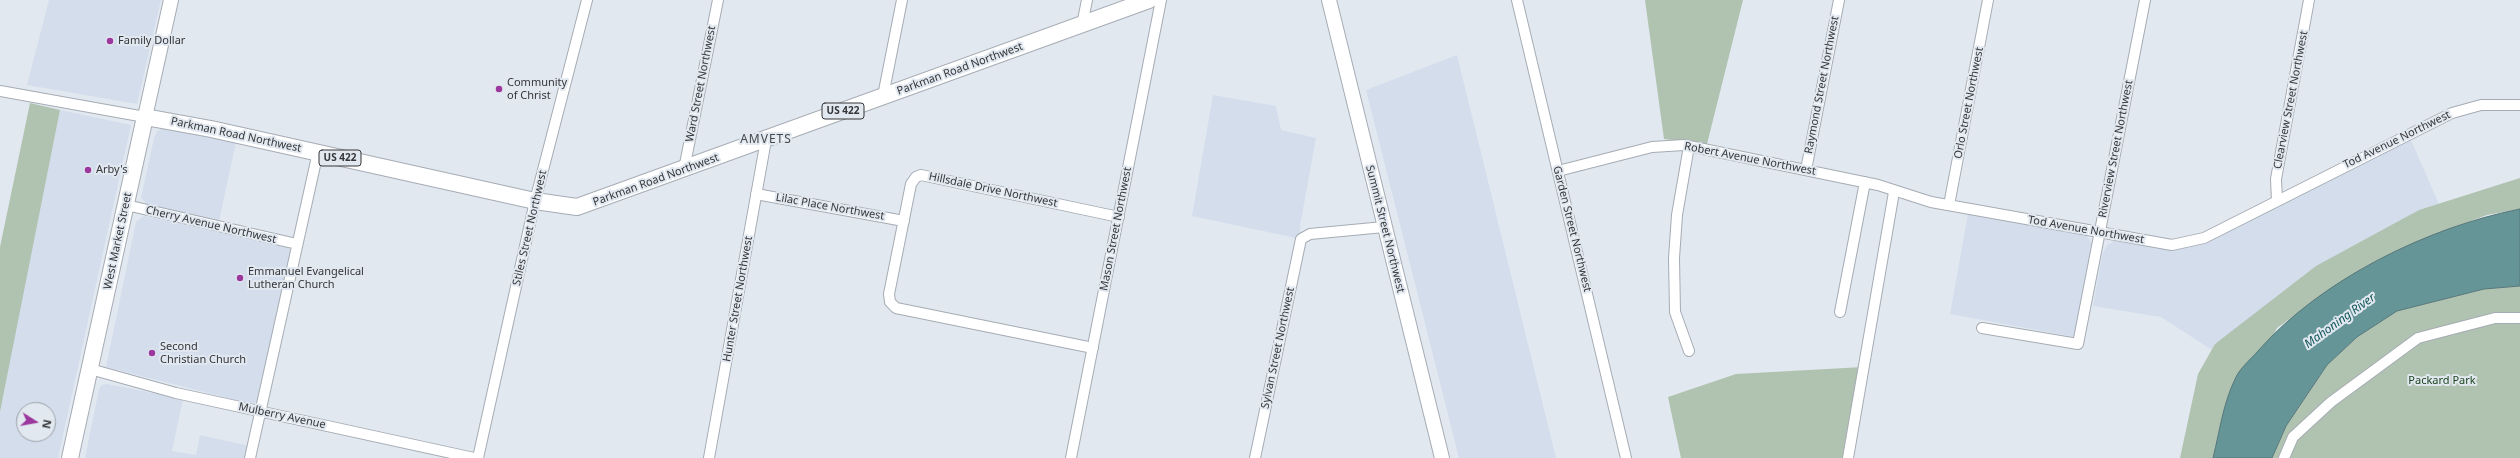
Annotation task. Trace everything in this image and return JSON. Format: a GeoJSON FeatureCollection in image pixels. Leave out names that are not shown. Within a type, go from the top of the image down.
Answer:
{"type":"FeatureCollection","features":[{"type":"Feature","properties":{"kind":"main road","name":"West Market Street"},"geometry":{"type":"LineString","coordinates":[[70,458],[171,0]]}},
{"type":"Feature","properties":{"kind":"main road","name":"Parkman Road Northwest"},"geometry":{"type":"LineString","coordinates":[[145,117],[318,152],[535,201],[569,207],[588,204],[1149,0]]}},
{"type":"Feature","properties":{"kind":"main road","name":"Summit Street Northwest"},"geometry":{"type":"LineString","coordinates":[[1330,0],[1384,227],[1442,458]]}},
{"type":"Feature","properties":{"kind":"street","name":"Stiles Street Northwest"},"geometry":{"type":"LineString","coordinates":[[478,458],[535,201],[587,0]]}},
{"type":"Feature","properties":{"kind":"street","name":"Ward Street Northwest"},"geometry":{"type":"LineString","coordinates":[[684,169],[718,0]]}},
{"type":"Feature","properties":{"kind":"street"},"geometry":{"type":"LineString","coordinates":[[883,96],[902,0]]}},
{"type":"Feature","properties":{"kind":"street"},"geometry":{"type":"LineString","coordinates":[[1082,25],[1087,0]]}},
{"type":"Feature","properties":{"kind":"street","name":"Mason Street Northwest"},"geometry":{"type":"LineString","coordinates":[[1071,458],[1161,0]]}},
{"type":"Feature","properties":{"kind":"street","name":"Garden Street Northwest"},"geometry":{"type":"LineString","coordinates":[[1517,0],[1626,458]]}},
{"type":"Feature","properties":{"kind":"street","name":"Raymond Street Northwest"},"geometry":{"type":"LineString","coordinates":[[1806,170],[1839,0]]}},
{"type":"Feature","properties":{"kind":"street","name":"Orlo Street Northwest"},"geometry":{"type":"LineString","coordinates":[[1949,205],[1988,0]]}},
{"type":"Feature","properties":{"kind":"street","name":"Riverview Street Northwest"},"geometry":{"type":"LineString","coordinates":[[1982,328],[2078,344],[2146,0]]}},
{"type":"Feature","properties":{"kind":"street","name":"Clearview Street Northwest"},"geometry":{"type":"LineString","coordinates":[[2277,201],[2276,179],[2309,0]]}},
{"type":"Feature","properties":{"kind":"street"},"geometry":{"type":"LineString","coordinates":[[0,90],[145,117]]}},
{"type":"Feature","properties":{"kind":"street","name":"Tod Avenue Northwest"},"geometry":{"type":"LineString","coordinates":[[1894,192],[1949,205],[2100,233],[2161,244],[2182,244],[2204,238],[2452,113],[2481,106],[2520,105]]}},
{"type":"Feature","properties":{"kind":"street","name":"Hunter Street Northwest"},"geometry":{"type":"LineString","coordinates":[[709,458],[766,140]]}},
{"type":"Feature","properties":{"kind":"street"},"geometry":{"type":"LineString","coordinates":[[1688,146],[1677,215],[1674,258],[1675,312],[1689,351]]}},
{"type":"Feature","properties":{"kind":"street","name":"Robert Avenue Northwest"},"geometry":{"type":"LineString","coordinates":[[1558,171],[1652,147],[1688,146],[1865,182],[1894,192]]}},
{"type":"Feature","properties":{"kind":"street"},"geometry":{"type":"LineString","coordinates":[[250,458],[318,152]]}},
{"type":"Feature","properties":{"kind":"street","name":"Hillsdale Drive Northwest"},"geometry":{"type":"LineString","coordinates":[[1093,348],[893,306],[890,302],[889,294],[911,184],[916,176],[921,175],[1119,217]]}},
{"type":"Feature","properties":{"kind":"street"},"geometry":{"type":"LineString","coordinates":[[1840,312],[1865,182]]}},
{"type":"Feature","properties":{"kind":"street"},"geometry":{"type":"LineString","coordinates":[[1848,458],[1894,192]]}},
{"type":"Feature","properties":{"kind":"street","name":"Lilac Place Northwest"},"geometry":{"type":"LineString","coordinates":[[756,194],[904,221]]}},
{"type":"Feature","properties":{"kind":"street","name":"Cherry Avenue Northwest"},"geometry":{"type":"LineString","coordinates":[[126,205],[297,244]]}},
{"type":"Feature","properties":{"kind":"street","name":"Sylvan Street Northwest"},"geometry":{"type":"LineString","coordinates":[[1255,458],[1301,239],[1310,234],[1384,227]]}},
{"type":"Feature","properties":{"kind":"street"},"geometry":{"type":"LineString","coordinates":[[2284,458],[2293,437],[2331,402],[2418,338],[2495,318],[2520,318]]}},
{"type":"Feature","properties":{"kind":"street","name":"Mulberry Avenue"},"geometry":{"type":"LineString","coordinates":[[90,370],[176,393],[474,458]]}},
{"type":"Feature","properties":{"kind":"shaded area"},"geometry":{"type":"Polygon","coordinates":[[[49,0],[161,0],[137,104],[27,85],[49,0]]]}},
{"type":"Feature","properties":{"kind":"shaded area"},"geometry":{"type":"Polygon","coordinates":[[[1457,55],[1556,458],[1459,458],[1366,90],[1457,55]]]}},
{"type":"Feature","properties":{"kind":"shaded area"},"geometry":{"type":"Polygon","coordinates":[[[1213,95],[1276,106],[1281,130],[1316,138],[1300,226],[1301,239],[1192,216],[1213,95]]]}},
{"type":"Feature","properties":{"kind":"shaded area"},"geometry":{"type":"Polygon","coordinates":[[[60,110],[131,125],[58,458],[0,458],[0,412],[60,110]]]}},
{"type":"Feature","properties":{"kind":"shaded area"},"geometry":{"type":"Polygon","coordinates":[[[166,127],[236,142],[219,221],[147,204],[141,198],[154,138],[157,131],[166,127]]]}},
{"type":"Feature","properties":{"kind":"shaded area"},"geometry":{"type":"Polygon","coordinates":[[[2410,138],[2439,204],[2419,210],[2215,344],[2212,350],[2161,317],[2093,306],[2102,255],[2107,245],[2114,241],[2178,249],[2207,243],[2410,138]]]}},
{"type":"Feature","properties":{"kind":"shaded area"},"geometry":{"type":"Polygon","coordinates":[[[1968,214],[2086,235],[2092,243],[2075,337],[1950,314],[1968,214]]]}},
{"type":"Feature","properties":{"kind":"shaded area"},"geometry":{"type":"Polygon","coordinates":[[[144,216],[288,248],[291,251],[259,402],[251,404],[106,367],[136,222],[144,216]]]}},
{"type":"Feature","properties":{"kind":"shaded area"},"geometry":{"type":"Polygon","coordinates":[[[107,384],[183,399],[172,451],[196,455],[200,435],[249,446],[246,458],[85,458],[99,389],[102,385],[107,384]]]}},
{"type":"Feature","properties":{"kind":"green space"},"geometry":{"type":"Polygon","coordinates":[[[1645,0],[1743,0],[1707,144],[1664,139],[1645,0]]]}},
{"type":"Feature","properties":{"kind":"green space"},"geometry":{"type":"Polygon","coordinates":[[[30,103],[60,110],[0,412],[0,247],[30,103]]]}},
{"type":"Feature","properties":{"kind":"green space"},"geometry":{"type":"Polygon","coordinates":[[[2520,178],[2520,209],[2487,215],[2429,237],[2379,260],[2341,282],[2277,328],[2213,458],[2180,458],[2198,374],[2215,344],[2316,266],[2419,210],[2520,178]]]}},
{"type":"Feature","properties":{"kind":"green space","name":"Packard Park"},"geometry":{"type":"Polygon","coordinates":[[[2520,286],[2520,458],[2272,458],[2286,426],[2327,365],[2357,337],[2397,311],[2484,289],[2520,286]]]}},
{"type":"Feature","properties":{"kind":"green space"},"geometry":{"type":"Polygon","coordinates":[[[1863,367],[1844,458],[1681,458],[1668,397],[1736,374],[1863,367]]]}},
{"type":"Feature","properties":{"kind":"water","name":"Mahoning River"},"geometry":{"type":"Polygon","coordinates":[[[2520,209],[2520,286],[2484,289],[2397,311],[2357,337],[2327,365],[2286,426],[2272,458],[2213,458],[2225,407],[2238,373],[2283,325],[2312,301],[2378,260],[2413,243],[2485,217],[2520,209]]]}},
{"type":"Feature","properties":{"kind":"place","name":"Family Dollar"},"geometry":{"type":"Point","coordinates":[110,41]}},
{"type":"Feature","properties":{"kind":"place","name":"Community of Christ"},"geometry":{"type":"Point","coordinates":[499,89]}},
{"type":"Feature","properties":{"kind":"place","name":"Arby's"},"geometry":{"type":"Point","coordinates":[88,170]}},
{"type":"Feature","properties":{"kind":"place","name":"Emmanuel Evangelical Lutheran Church"},"geometry":{"type":"Point","coordinates":[240,278]}},
{"type":"Feature","properties":{"kind":"place","name":"Second Christian Church"},"geometry":{"type":"Point","coordinates":[152,353]}},
{"type":"Feature","properties":{"kind":"district","name":"AMVETS"},"geometry":{"type":"Point","coordinates":[766,140]}}]}
